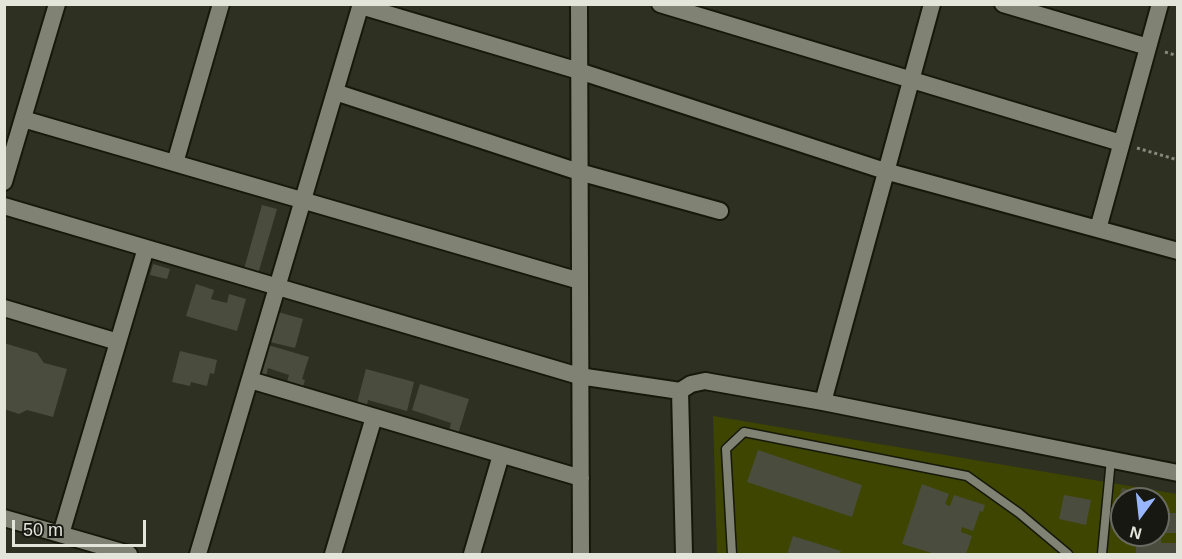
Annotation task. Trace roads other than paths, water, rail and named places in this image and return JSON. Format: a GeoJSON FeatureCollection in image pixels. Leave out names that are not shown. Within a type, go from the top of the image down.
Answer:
{"type":"FeatureCollection","features":[{"type":"Feature","properties":{"kind":"street"},"geometry":{"type":"LineString","coordinates":[[4,182],[57,4]]}},
{"type":"Feature","properties":{"kind":"street"},"geometry":{"type":"LineString","coordinates":[[175,163],[221,4]]}},
{"type":"Feature","properties":{"kind":"street"},"geometry":{"type":"LineString","coordinates":[[579,4],[581,555]]}},
{"type":"Feature","properties":{"kind":"street"},"geometry":{"type":"LineString","coordinates":[[660,4],[1121,143]]}},
{"type":"Feature","properties":{"kind":"street"},"geometry":{"type":"LineString","coordinates":[[823,402],[932,4]]}},
{"type":"Feature","properties":{"kind":"street"},"geometry":{"type":"LineString","coordinates":[[1003,4],[1148,47]]}},
{"type":"Feature","properties":{"kind":"street"},"geometry":{"type":"LineString","coordinates":[[1098,229],[1160,4]]}},
{"type":"Feature","properties":{"kind":"street"},"geometry":{"type":"LineString","coordinates":[[198,555],[361,5],[579,71],[885,171],[1178,251]]}},
{"type":"Feature","properties":{"kind":"street"},"geometry":{"type":"LineString","coordinates":[[335,92],[579,172],[720,211]]}},
{"type":"Feature","properties":{"kind":"street"},"geometry":{"type":"LineString","coordinates":[[23,120],[580,281]]}},
{"type":"Feature","properties":{"kind":"street"},"geometry":{"type":"LineString","coordinates":[[4,206],[579,376],[680,391],[691,384],[705,381],[823,402],[1178,473]]}},
{"type":"Feature","properties":{"kind":"street"},"geometry":{"type":"LineString","coordinates":[[61,534],[146,248]]}},
{"type":"Feature","properties":{"kind":"street"},"geometry":{"type":"LineString","coordinates":[[4,308],[118,342]]}},
{"type":"Feature","properties":{"kind":"street"},"geometry":{"type":"LineString","coordinates":[[250,380],[580,478]]}},
{"type":"Feature","properties":{"kind":"street"},"geometry":{"type":"LineString","coordinates":[[680,391],[684,555]]}},
{"type":"Feature","properties":{"kind":"street"},"geometry":{"type":"LineString","coordinates":[[333,555],[374,417]]}},
{"type":"Feature","properties":{"kind":"street"},"geometry":{"type":"LineString","coordinates":[[472,555],[501,455]]}},
{"type":"Feature","properties":{"kind":"street"},"geometry":{"type":"LineString","coordinates":[[4,518],[129,555]]}},
{"type":"Feature","properties":{"kind":"lane"},"geometry":{"type":"LineString","coordinates":[[732,555],[726,449],[744,432],[967,476],[1019,513],[1068,555]]}},
{"type":"Feature","properties":{"kind":"lane"},"geometry":{"type":"LineString","coordinates":[[1102,555],[1111,459]]}}]}
